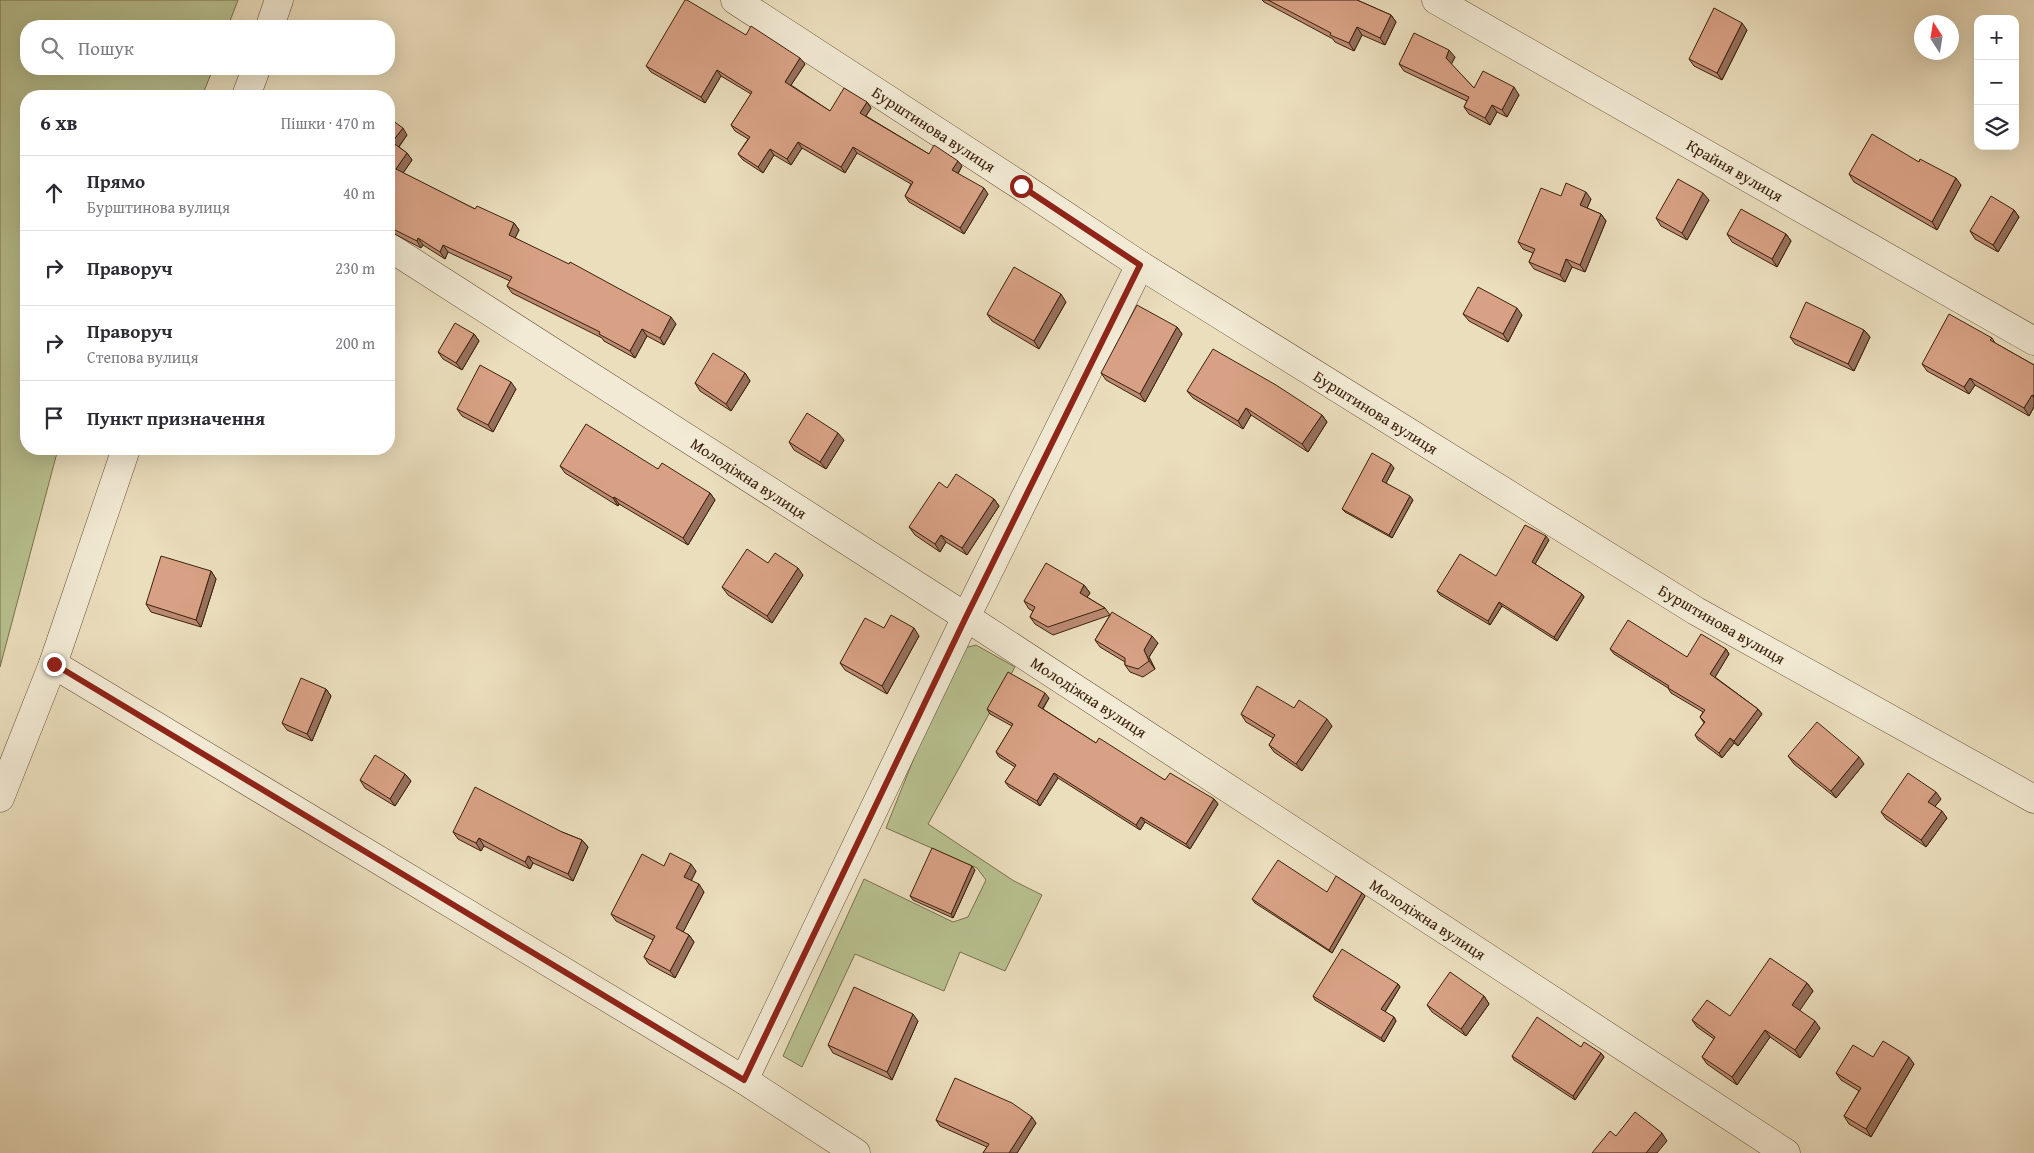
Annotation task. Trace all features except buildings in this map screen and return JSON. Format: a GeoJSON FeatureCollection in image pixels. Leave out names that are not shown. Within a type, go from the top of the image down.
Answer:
{"type":"FeatureCollection","features":[{"type":"Feature","properties":{"kind":"street"},"geometry":{"type":"LineString","coordinates":[[272,20],[279,0]]}},
{"type":"Feature","properties":{"kind":"street","name":"Бурштинова вулиця"},"geometry":{"type":"LineString","coordinates":[[734,0],[1140,265],[1696,611],[2034,799]]}},
{"type":"Feature","properties":{"kind":"street","name":"Крайня вулиця"},"geometry":{"type":"LineString","coordinates":[[1436,0],[2034,341]]}},
{"type":"Feature","properties":{"kind":"street"},"geometry":{"type":"LineString","coordinates":[[248,90],[254,75]]}},
{"type":"Feature","properties":{"kind":"street","name":"Молодіжна вулиця"},"geometry":{"type":"LineString","coordinates":[[395,251],[966,617],[1786,1153]]}},
{"type":"Feature","properties":{"kind":"street"},"geometry":{"type":"LineString","coordinates":[[744,1080],[966,617],[1140,265]]}},
{"type":"Feature","properties":{"kind":"street"},"geometry":{"type":"LineString","coordinates":[[0,798],[54,664],[124,455]]}},
{"type":"Feature","properties":{"kind":"street"},"geometry":{"type":"LineString","coordinates":[[54,664],[744,1080],[856,1153]]}},
{"type":"Feature","properties":{"kind":"green space"},"geometry":{"type":"Polygon","coordinates":[[[0,0],[238,0],[230,20],[20,20],[20,75],[211,75],[204,90],[20,90],[20,455],[56,455],[0,667],[0,0]]]}},
{"type":"Feature","properties":{"kind":"green space"},"geometry":{"type":"Polygon","coordinates":[[[976,645],[1015,667],[928,824],[1014,881],[1042,895],[1005,971],[960,952],[944,991],[855,954],[802,1067],[783,1056],[864,879],[953,922],[968,917],[986,880],[977,868],[886,828],[926,728],[964,648],[976,645]]]}},
{"type":"Feature","properties":{"kind":"route"},"geometry":{"type":"LineString","coordinates":[[54,664],[744,1080],[966,617],[1140,265],[1021,186]]}}]}
